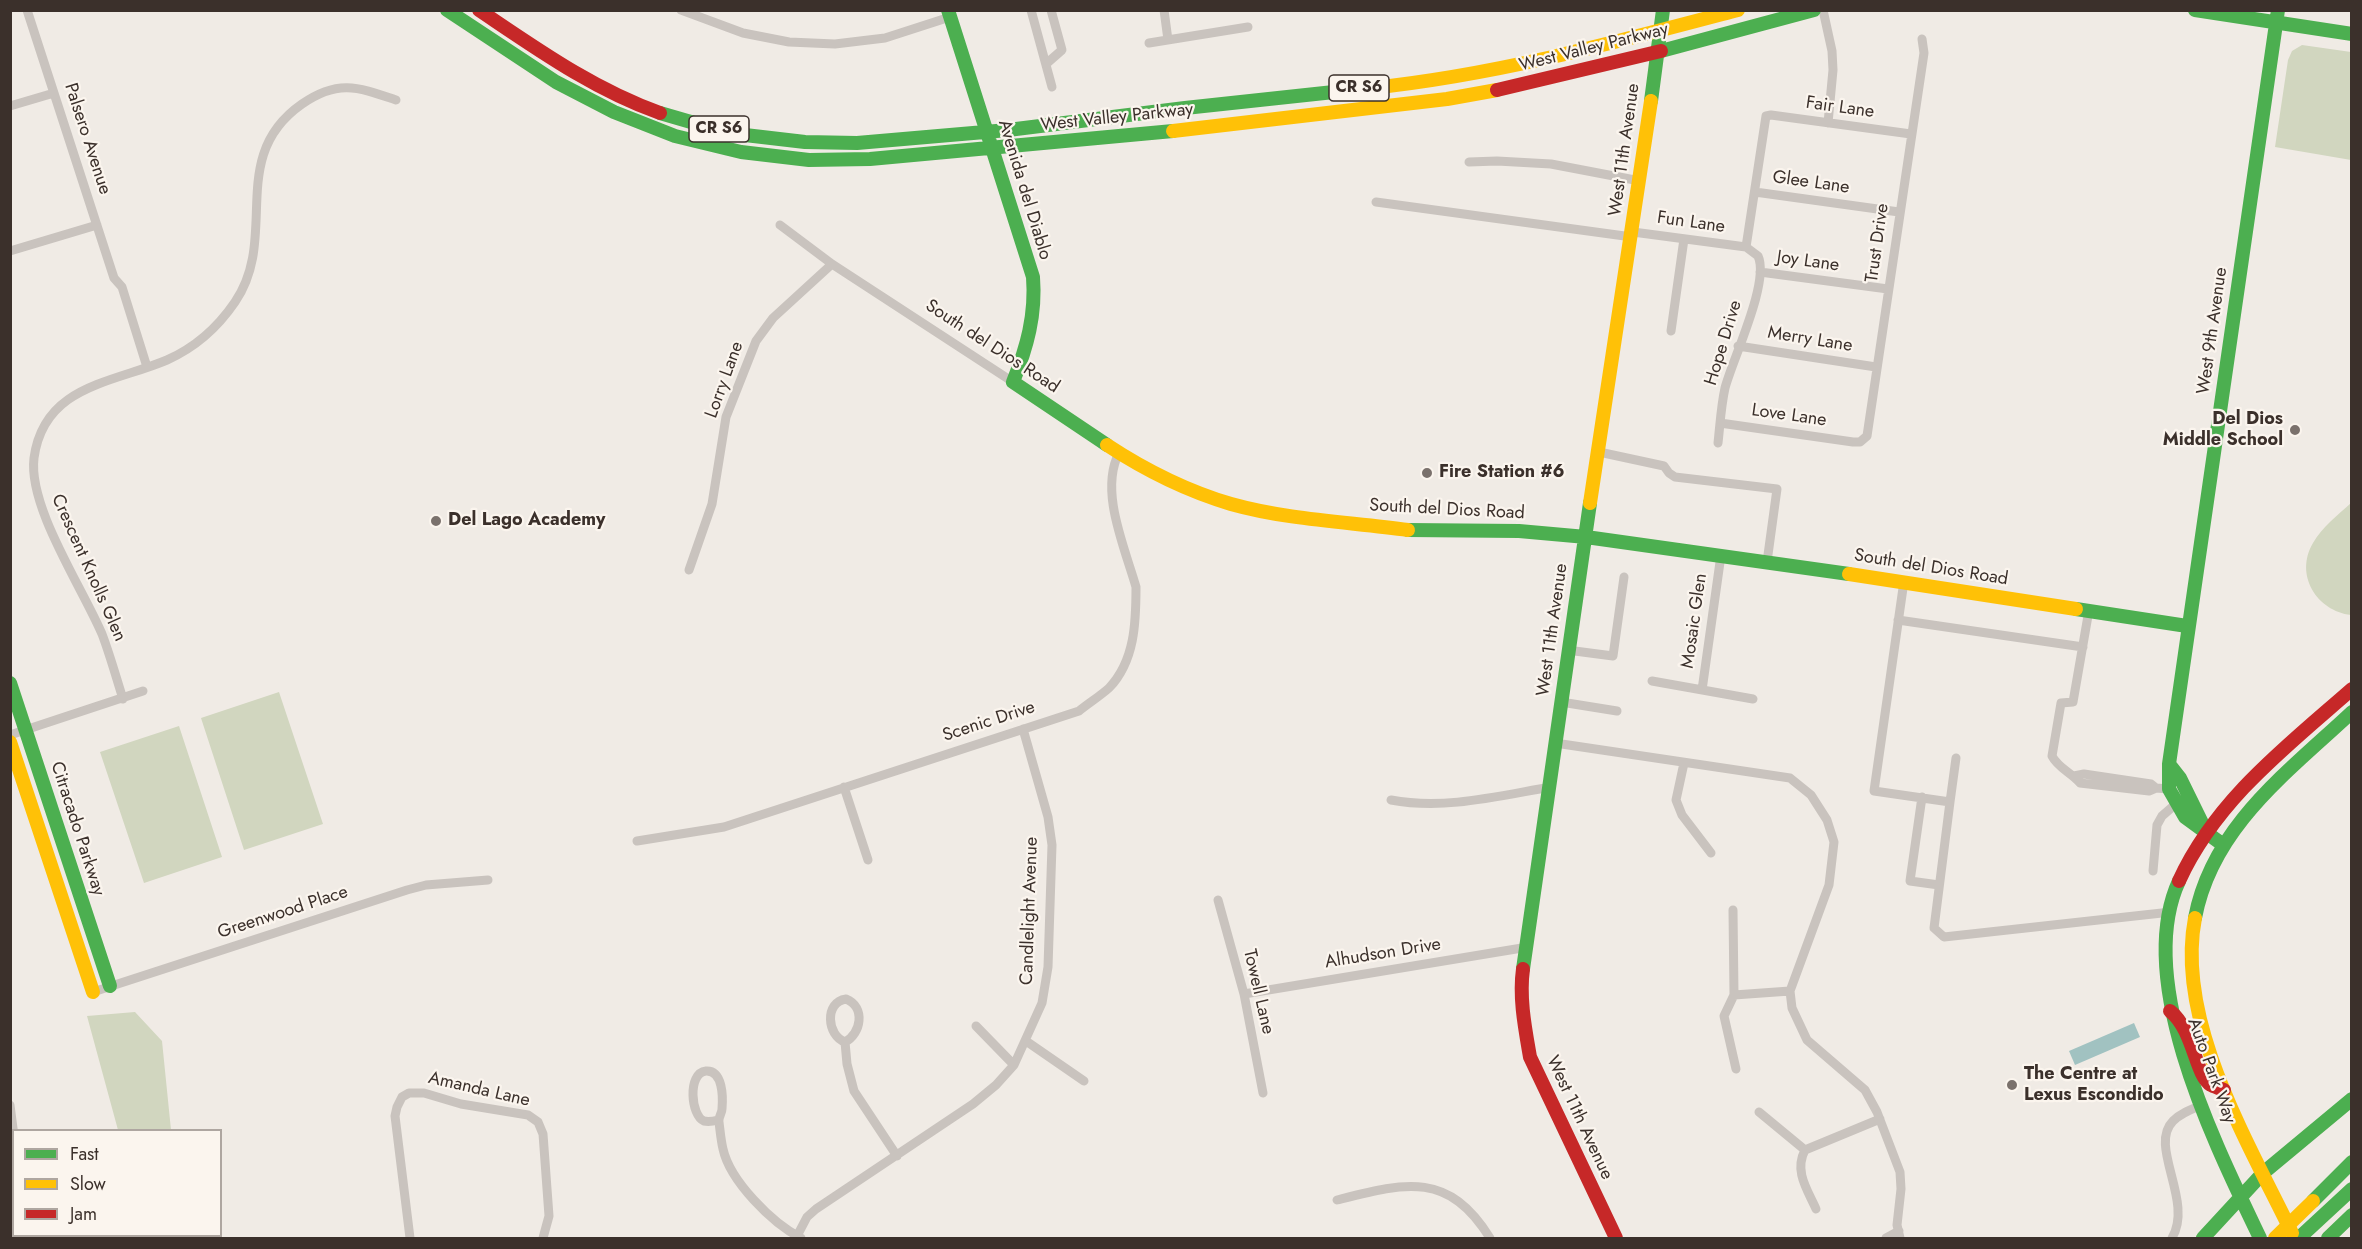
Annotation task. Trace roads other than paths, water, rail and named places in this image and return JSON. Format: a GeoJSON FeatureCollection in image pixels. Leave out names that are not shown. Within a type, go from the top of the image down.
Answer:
{"type":"FeatureCollection","features":[{"type":"Feature","properties":{"kind":"main road","name":"West Valley Parkway"},"geometry":{"type":"LineString","coordinates":[[447,10],[545,76],[586,100],[637,123],[717,148],[765,156],[846,160],[993,149],[1447,99],[1557,77],[1814,10]]}},
{"type":"Feature","properties":{"kind":"main road","name":"West Valley Parkway"},"geometry":{"type":"LineString","coordinates":[[479,10],[555,62],[602,88],[649,108],[715,129],[753,137],[836,143],[882,142],[987,130],[1008,130],[1197,106],[1422,83],[1544,60],[1738,10]]}},
{"type":"Feature","properties":{"kind":"main road","name":"West 11th Avenue"},"geometry":{"type":"LineString","coordinates":[[1616,1239],[1530,1057],[1524,1025],[1521,985],[1551,788],[1567,650],[1641,182],[1663,10]]}},
{"type":"Feature","properties":{"kind":"main road"},"geometry":{"type":"LineString","coordinates":[[2195,10],[2277,17],[2352,34]]}},
{"type":"Feature","properties":{"kind":"main road","name":"Avenida del Diablo"},"geometry":{"type":"LineString","coordinates":[[949,14],[1033,277],[1034,323],[1013,382]]}},
{"type":"Feature","properties":{"kind":"main road","name":"West 9th Avenue"},"geometry":{"type":"LineString","coordinates":[[2222,844],[2185,817],[2177,803],[2162,788],[2169,764],[2187,626],[2277,17]]}},
{"type":"Feature","properties":{"kind":"main road","name":"South del Dios Road"},"geometry":{"type":"LineString","coordinates":[[1013,382],[1119,453],[1149,470],[1191,490],[1232,504],[1274,513],[1411,530],[1519,531],[1586,537],[1904,581],[2187,626]]}},
{"type":"Feature","properties":{"kind":"main road","name":"Citracado Parkway"},"geometry":{"type":"LineString","coordinates":[[10,683],[110,987]]}},
{"type":"Feature","properties":{"kind":"main road","name":"Auto Park Way"},"geometry":{"type":"LineString","coordinates":[[2260,1239],[2240,1197],[2186,1065],[2170,1011],[2166,960],[2171,912],[2186,865],[2223,811],[2248,784],[2352,689]]}},
{"type":"Feature","properties":{"kind":"main road","name":"Auto Park Way"},"geometry":{"type":"LineString","coordinates":[[2294,1239],[2211,1062],[2193,999],[2190,939],[2198,902],[2222,844],[2254,806],[2352,712]]}},
{"type":"Feature","properties":{"kind":"main road","name":"Citracado Parkway"},"geometry":{"type":"LineString","coordinates":[[10,741],[93,992]]}},
{"type":"Feature","properties":{"kind":"main road","name":"West 9th Avenue"},"geometry":{"type":"LineString","coordinates":[[2169,764],[2180,778],[2207,833]]}},
{"type":"Feature","properties":{"kind":"main road"},"geometry":{"type":"LineString","coordinates":[[2170,1011],[2177,1015],[2187,1028],[2204,1077],[2209,1084],[2224,1090]]}},
{"type":"Feature","properties":{"kind":"main road"},"geometry":{"type":"LineString","coordinates":[[2203,1239],[2263,1173],[2352,1099]]}},
{"type":"Feature","properties":{"kind":"main road"},"geometry":{"type":"LineString","coordinates":[[2275,1239],[2352,1162]]}},
{"type":"Feature","properties":{"kind":"main road"},"geometry":{"type":"LineString","coordinates":[[2299,1239],[2352,1189]]}},
{"type":"Feature","properties":{"kind":"main road"},"geometry":{"type":"LineString","coordinates":[[2328,1239],[2352,1215]]}},
{"type":"Feature","properties":{"kind":"street","name":"Palsero Avenue"},"geometry":{"type":"LineString","coordinates":[[27,10],[114,278],[122,287],[147,367]]}},
{"type":"Feature","properties":{"kind":"street"},"geometry":{"type":"LineString","coordinates":[[681,10],[743,33],[789,42],[835,44],[885,38],[949,14]]}},
{"type":"Feature","properties":{"kind":"street"},"geometry":{"type":"LineString","coordinates":[[1030,10],[1052,87]]}},
{"type":"Feature","properties":{"kind":"street"},"geometry":{"type":"LineString","coordinates":[[1046,64],[1062,50],[1051,10]]}},
{"type":"Feature","properties":{"kind":"street"},"geometry":{"type":"LineString","coordinates":[[1164,10],[1168,40]]}},
{"type":"Feature","properties":{"kind":"street"},"geometry":{"type":"LineString","coordinates":[[1823,10],[1832,51],[1833,70],[1828,123]]}},
{"type":"Feature","properties":{"kind":"street"},"geometry":{"type":"LineString","coordinates":[[1149,43],[1248,27]]}},
{"type":"Feature","properties":{"kind":"street","name":"Trust Drive"},"geometry":{"type":"LineString","coordinates":[[1853,442],[1860,442],[1867,436],[1924,53],[1923,39]]}},
{"type":"Feature","properties":{"kind":"street","name":"Crescent Knolls Glen"},"geometry":{"type":"LineString","coordinates":[[123,699],[102,634],[40,503],[34,476],[34,458],[38,443],[50,418],[74,394],[99,382],[168,359],[197,342],[225,316],[237,299],[252,266],[256,245],[257,195],[266,146],[287,117],[316,95],[346,87],[363,88],[396,100]]}},
{"type":"Feature","properties":{"kind":"street"},"geometry":{"type":"LineString","coordinates":[[10,106],[54,93]]}},
{"type":"Feature","properties":{"kind":"street","name":"Fair Lane"},"geometry":{"type":"LineString","coordinates":[[1755,192],[1766,116],[1911,134]]}},
{"type":"Feature","properties":{"kind":"street"},"geometry":{"type":"LineString","coordinates":[[1469,162],[1551,164],[1641,182]]}},
{"type":"Feature","properties":{"kind":"street"},"geometry":{"type":"LineString","coordinates":[[1755,192],[1746,247],[1758,256],[1760,272]]}},
{"type":"Feature","properties":{"kind":"street","name":"Glee Lane"},"geometry":{"type":"LineString","coordinates":[[1755,192],[1899,212]]}},
{"type":"Feature","properties":{"kind":"street","name":"Fun Lane"},"geometry":{"type":"LineString","coordinates":[[1376,202],[1746,247]]}},
{"type":"Feature","properties":{"kind":"street"},"geometry":{"type":"LineString","coordinates":[[10,251],[97,225]]}},
{"type":"Feature","properties":{"kind":"street","name":"South del Dios Road"},"geometry":{"type":"LineString","coordinates":[[780,225],[832,264],[1013,382]]}},
{"type":"Feature","properties":{"kind":"street"},"geometry":{"type":"LineString","coordinates":[[1671,331],[1684,239]]}},
{"type":"Feature","properties":{"kind":"street","name":"Lorry Lane"},"geometry":{"type":"LineString","coordinates":[[689,570],[712,504],[726,417],[756,341],[773,318],[832,264]]}},
{"type":"Feature","properties":{"kind":"street","name":"Joy Lane"},"geometry":{"type":"LineString","coordinates":[[1760,272],[1888,289]]}},
{"type":"Feature","properties":{"kind":"street","name":"Hope Drive"},"geometry":{"type":"LineString","coordinates":[[1718,444],[1725,390],[1738,346],[1751,320],[1760,272]]}},
{"type":"Feature","properties":{"kind":"street","name":"Merry Lane"},"geometry":{"type":"LineString","coordinates":[[1738,346],[1876,367]]}},
{"type":"Feature","properties":{"kind":"street","name":"Love Lane"},"geometry":{"type":"LineString","coordinates":[[1720,423],[1853,442]]}},
{"type":"Feature","properties":{"kind":"street"},"geometry":{"type":"LineString","coordinates":[[1599,452],[1665,466],[1675,477],[1777,489],[1767,562]]}},
{"type":"Feature","properties":{"kind":"street","name":"Scenic Drive"},"geometry":{"type":"LineString","coordinates":[[637,841],[724,827],[1079,711],[1109,687],[1121,672],[1133,644],[1136,587],[1113,505],[1111,482],[1114,463],[1119,453]]}},
{"type":"Feature","properties":{"kind":"street","name":"Mosaic Glen"},"geometry":{"type":"LineString","coordinates":[[1702,690],[1721,555]]}},
{"type":"Feature","properties":{"kind":"street"},"geometry":{"type":"LineString","coordinates":[[1567,650],[1613,656],[1624,577]]}},
{"type":"Feature","properties":{"kind":"street"},"geometry":{"type":"LineString","coordinates":[[1904,581],[1874,791],[1950,801]]}},
{"type":"Feature","properties":{"kind":"street"},"geometry":{"type":"LineString","coordinates":[[2089,610],[2073,702],[2061,703],[2052,748],[2055,762],[2074,776],[2084,774],[2151,784],[2162,788]]}},
{"type":"Feature","properties":{"kind":"street"},"geometry":{"type":"LineString","coordinates":[[1898,620],[2083,647]]}},
{"type":"Feature","properties":{"kind":"street","name":"Mosaic Glen"},"geometry":{"type":"LineString","coordinates":[[1652,681],[1753,699]]}},
{"type":"Feature","properties":{"kind":"street"},"geometry":{"type":"LineString","coordinates":[[10,735],[143,691]]}},
{"type":"Feature","properties":{"kind":"street"},"geometry":{"type":"LineString","coordinates":[[1561,702],[1617,711]]}},
{"type":"Feature","properties":{"kind":"street","name":"Candlelight Avenue"},"geometry":{"type":"LineString","coordinates":[[799,1238],[807,1217],[816,1209],[974,1104],[996,1085],[1014,1065],[1026,1041],[1042,1003],[1048,967],[1052,845],[1048,817],[1023,729]]}},
{"type":"Feature","properties":{"kind":"street"},"geometry":{"type":"LineString","coordinates":[[1556,743],[1790,778],[1811,795],[1827,820],[1834,842],[1829,885],[1790,991],[1792,1008],[1807,1040],[1865,1090],[1880,1119],[1900,1172],[1901,1190],[1897,1225],[1900,1235],[1886,1239]]}},
{"type":"Feature","properties":{"kind":"street"},"geometry":{"type":"LineString","coordinates":[[1956,758],[1934,928],[1944,937],[2171,912]]}},
{"type":"Feature","properties":{"kind":"street"},"geometry":{"type":"LineString","coordinates":[[1684,762],[1676,800],[1682,815],[1711,853]]}},
{"type":"Feature","properties":{"kind":"street"},"geometry":{"type":"LineString","coordinates":[[844,787],[868,860]]}},
{"type":"Feature","properties":{"kind":"street"},"geometry":{"type":"LineString","coordinates":[[1391,800],[1416,805],[1448,804],[1551,788]]}},
{"type":"Feature","properties":{"kind":"street"},"geometry":{"type":"LineString","coordinates":[[1922,798],[1910,881],[1939,885]]}},
{"type":"Feature","properties":{"kind":"street"},"geometry":{"type":"LineString","coordinates":[[2152,871],[2157,825],[2162,816],[2177,803]]}},
{"type":"Feature","properties":{"kind":"street","name":"Greenwood Place"},"geometry":{"type":"LineString","coordinates":[[93,992],[406,890],[426,885],[488,880]]}},
{"type":"Feature","properties":{"kind":"street","name":"Towell Lane"},"geometry":{"type":"LineString","coordinates":[[1218,900],[1244,994],[1263,1093]]}},
{"type":"Feature","properties":{"kind":"street"},"geometry":{"type":"LineString","coordinates":[[1733,910],[1734,995],[1724,1016],[1736,1069]]}},
{"type":"Feature","properties":{"kind":"street","name":"Alhudson Drive"},"geometry":{"type":"LineString","coordinates":[[1244,994],[1528,947]]}},
{"type":"Feature","properties":{"kind":"street"},"geometry":{"type":"LineString","coordinates":[[1734,995],[1790,991]]}},
{"type":"Feature","properties":{"kind":"street"},"geometry":{"type":"LineString","coordinates":[[846,999],[855,1004],[858,1009],[859,1026],[855,1036],[845,1042],[835,1037],[832,1032],[830,1011],[836,1003],[846,999]]}},
{"type":"Feature","properties":{"kind":"street"},"geometry":{"type":"LineString","coordinates":[[976,1026],[1014,1065]]}},
{"type":"Feature","properties":{"kind":"street"},"geometry":{"type":"LineString","coordinates":[[1026,1041],[1084,1081]]}},
{"type":"Feature","properties":{"kind":"street"},"geometry":{"type":"LineString","coordinates":[[845,1042],[847,1064],[854,1091],[897,1156]]}},
{"type":"Feature","properties":{"kind":"street"},"geometry":{"type":"LineString","coordinates":[[718,1120],[705,1121],[697,1115],[695,1110],[693,1085],[696,1076],[707,1071],[714,1073],[720,1082],[722,1109],[718,1120],[723,1150],[736,1177],[775,1222],[799,1238]]}},
{"type":"Feature","properties":{"kind":"street","name":"Amanda Lane"},"geometry":{"type":"LineString","coordinates":[[410,1239],[395,1116],[402,1096],[409,1093],[424,1093],[461,1104],[528,1115],[538,1122],[543,1134],[549,1215],[543,1239]]}},
{"type":"Feature","properties":{"kind":"street"},"geometry":{"type":"LineString","coordinates":[[10,1105],[13,1129]]}},
{"type":"Feature","properties":{"kind":"street"},"geometry":{"type":"LineString","coordinates":[[2172,1239],[2180,1216],[2164,1145],[2166,1132],[2172,1122],[2202,1105]]}},
{"type":"Feature","properties":{"kind":"street"},"geometry":{"type":"LineString","coordinates":[[1759,1112],[1805,1150]]}},
{"type":"Feature","properties":{"kind":"street"},"geometry":{"type":"LineString","coordinates":[[1816,1209],[1801,1176],[1799,1161],[1805,1150],[1880,1119]]}},
{"type":"Feature","properties":{"kind":"street"},"geometry":{"type":"LineString","coordinates":[[1337,1200],[1390,1187],[1411,1185],[1427,1187],[1446,1193],[1464,1205],[1476,1217],[1490,1239]]}},
{"type":"Feature","properties":{"kind":"water"},"geometry":{"type":"Polygon","coordinates":[[[2134,1023],[2140,1037],[2075,1065],[2069,1051],[2134,1023]]]}},
{"type":"Feature","properties":{"kind":"place","name":"Del Dios Middle School"},"geometry":{"type":"Point","coordinates":[2295,430]}},
{"type":"Feature","properties":{"kind":"place","name":"Fire Station #6"},"geometry":{"type":"Point","coordinates":[1427,473]}},
{"type":"Feature","properties":{"kind":"place","name":"Del Lago Academy"},"geometry":{"type":"Point","coordinates":[436,521]}},
{"type":"Feature","properties":{"kind":"place","name":"The Centre at Lexus Escondido"},"geometry":{"type":"Point","coordinates":[2012,1085]}}]}
